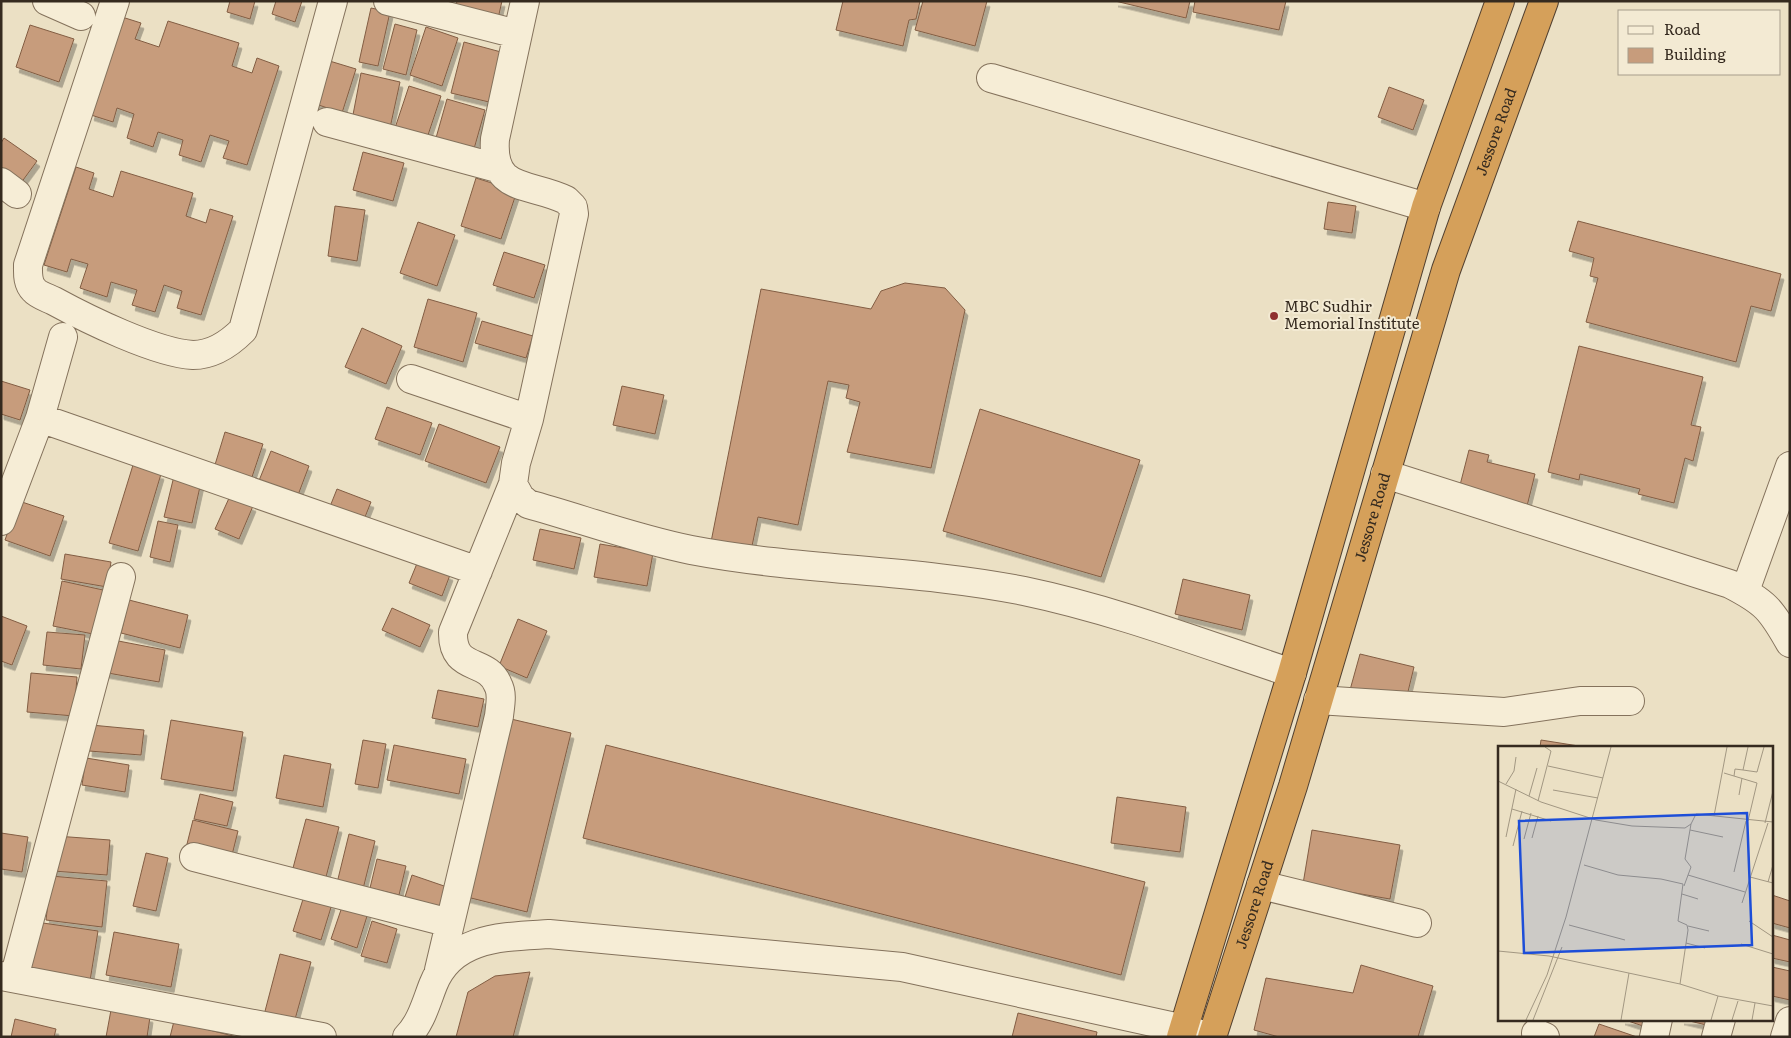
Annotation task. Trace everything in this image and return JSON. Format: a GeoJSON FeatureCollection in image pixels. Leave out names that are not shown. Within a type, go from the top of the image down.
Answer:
{"type":"FeatureCollection","features":[{"type":"Feature","properties":{"kind":"highway","name":"Jessore Road"},"geometry":{"type":"LineString","coordinates":[[1182,1033],[1292,673],[1426,207],[1500,1]]}},
{"type":"Feature","properties":{"kind":"highway","name":"Jessore Road"},"geometry":{"type":"LineString","coordinates":[[1211,1037],[1262,886],[1446,270],[1544,1]]}},
{"type":"Feature","properties":{"kind":"street"},"geometry":{"type":"LineString","coordinates":[[47,1],[81,16]]}},
{"type":"Feature","properties":{"kind":"street"},"geometry":{"type":"LineString","coordinates":[[115,1],[28,265],[29,283],[34,291],[80,315],[163,349],[194,355],[210,352],[232,341],[243,330],[332,1]]}},
{"type":"Feature","properties":{"kind":"street"},"geometry":{"type":"LineString","coordinates":[[388,1],[517,34]]}},
{"type":"Feature","properties":{"kind":"street"},"geometry":{"type":"LineString","coordinates":[[496,168],[494,155],[495,139],[525,1]]}},
{"type":"Feature","properties":{"kind":"street"},"geometry":{"type":"LineString","coordinates":[[990,78],[1426,207]]}},
{"type":"Feature","properties":{"kind":"street"},"geometry":{"type":"LineString","coordinates":[[327,122],[496,168],[505,178],[566,200],[573,207],[574,214],[513,484],[453,632],[453,646],[458,656],[492,674],[498,685],[501,698],[499,716],[439,970],[412,1034]]}},
{"type":"Feature","properties":{"kind":"street"},"geometry":{"type":"LineString","coordinates":[[1,521],[40,418],[63,337]]}},
{"type":"Feature","properties":{"kind":"street"},"geometry":{"type":"LineString","coordinates":[[411,379],[529,419]]}},
{"type":"Feature","properties":{"kind":"street"},"geometry":{"type":"LineString","coordinates":[[40,418],[478,571]]}},
{"type":"Feature","properties":{"kind":"street"},"geometry":{"type":"LineString","coordinates":[[1745,592],[1790,466]]}},
{"type":"Feature","properties":{"kind":"street"},"geometry":{"type":"LineString","coordinates":[[1385,474],[1730,584],[1771,610],[1790,643]]}},
{"type":"Feature","properties":{"kind":"street"},"geometry":{"type":"LineString","coordinates":[[513,484],[520,497],[528,504],[690,549],[741,557],[964,581],[1025,592],[1127,620],[1292,673]]}},
{"type":"Feature","properties":{"kind":"street"},"geometry":{"type":"LineString","coordinates":[[121,577],[8,977],[258,1031],[322,1037]]}},
{"type":"Feature","properties":{"kind":"street"},"geometry":{"type":"LineString","coordinates":[[1318,700],[1504,712],[1580,701],[1630,701]]}},
{"type":"Feature","properties":{"kind":"street"},"geometry":{"type":"LineString","coordinates":[[194,857],[450,923]]}},
{"type":"Feature","properties":{"kind":"street"},"geometry":{"type":"LineString","coordinates":[[1262,886],[1417,923]]}},
{"type":"Feature","properties":{"kind":"street"},"geometry":{"type":"LineString","coordinates":[[439,970],[461,951],[494,938],[549,934],[902,967],[1182,1033],[1211,1037]]}},
{"type":"Feature","properties":{"kind":"street"},"geometry":{"type":"LineString","coordinates":[[1654,1037],[1658,1020]]}},
{"type":"Feature","properties":{"kind":"street"},"geometry":{"type":"LineString","coordinates":[[1716,1037],[1721,1020]]}},
{"type":"Feature","properties":{"kind":"street"},"geometry":{"type":"LineString","coordinates":[[1785,1037],[1790,1021]]}},
{"type":"Feature","properties":{"kind":"building"},"geometry":{"type":"Polygon","coordinates":[[[230,1],[255,1],[250,19],[227,12],[230,1]]]}},
{"type":"Feature","properties":{"kind":"building"},"geometry":{"type":"Polygon","coordinates":[[[276,1],[302,1],[295,22],[272,14],[276,1]]]}},
{"type":"Feature","properties":{"kind":"building"},"geometry":{"type":"Polygon","coordinates":[[[457,1],[502,1],[497,23],[454,14],[457,1]]]}},
{"type":"Feature","properties":{"kind":"building"},"geometry":{"type":"Polygon","coordinates":[[[843,1],[920,1],[916,19],[909,20],[903,46],[836,30],[843,1]]]}},
{"type":"Feature","properties":{"kind":"building"},"geometry":{"type":"Polygon","coordinates":[[[923,1],[987,1],[975,46],[915,30],[923,1]]]}},
{"type":"Feature","properties":{"kind":"building"},"geometry":{"type":"Polygon","coordinates":[[[1115,1],[1190,1],[1186,18],[1115,1]]]}},
{"type":"Feature","properties":{"kind":"building"},"geometry":{"type":"Polygon","coordinates":[[[1195,1],[1286,1],[1279,30],[1193,12],[1195,1]]]}},
{"type":"Feature","properties":{"kind":"building"},"geometry":{"type":"Polygon","coordinates":[[[371,8],[390,12],[378,66],[359,62],[371,8]]]}},
{"type":"Feature","properties":{"kind":"building"},"geometry":{"type":"Polygon","coordinates":[[[122,17],[141,23],[135,39],[159,47],[168,21],[239,43],[232,66],[252,73],[257,58],[279,66],[247,165],[223,158],[229,141],[210,135],[201,162],[179,155],[183,140],[158,132],[153,147],[127,138],[134,114],[117,108],[113,122],[91,115],[122,17]]]}},
{"type":"Feature","properties":{"kind":"building"},"geometry":{"type":"Polygon","coordinates":[[[395,24],[417,30],[406,75],[383,69],[395,24]]]}},
{"type":"Feature","properties":{"kind":"building"},"geometry":{"type":"Polygon","coordinates":[[[30,25],[74,39],[59,82],[16,67],[30,25]]]}},
{"type":"Feature","properties":{"kind":"building"},"geometry":{"type":"Polygon","coordinates":[[[426,27],[458,38],[442,86],[410,75],[426,27]]]}},
{"type":"Feature","properties":{"kind":"building"},"geometry":{"type":"Polygon","coordinates":[[[464,42],[501,52],[489,102],[451,93],[464,42]]]}},
{"type":"Feature","properties":{"kind":"building"},"geometry":{"type":"Polygon","coordinates":[[[323,59],[356,69],[342,113],[310,102],[323,59]]]}},
{"type":"Feature","properties":{"kind":"building"},"geometry":{"type":"Polygon","coordinates":[[[361,73],[400,82],[390,128],[352,120],[361,73]]]}},
{"type":"Feature","properties":{"kind":"building"},"geometry":{"type":"Polygon","coordinates":[[[409,86],[441,96],[427,138],[395,128],[409,86]]]}},
{"type":"Feature","properties":{"kind":"building"},"geometry":{"type":"Polygon","coordinates":[[[1389,87],[1424,100],[1413,130],[1378,117],[1389,87]]]}},
{"type":"Feature","properties":{"kind":"building"},"geometry":{"type":"Polygon","coordinates":[[[447,99],[485,110],[472,156],[434,145],[447,99]]]}},
{"type":"Feature","properties":{"kind":"building"},"geometry":{"type":"Polygon","coordinates":[[[4,138],[37,161],[18,187],[1,175],[1,143],[4,138]]]}},
{"type":"Feature","properties":{"kind":"building"},"geometry":{"type":"Polygon","coordinates":[[[363,152],[404,163],[393,201],[353,190],[363,152]]]}},
{"type":"Feature","properties":{"kind":"building"},"geometry":{"type":"Polygon","coordinates":[[[76,167],[94,173],[89,189],[113,197],[121,171],[193,193],[186,216],[206,223],[210,209],[233,216],[201,315],[177,308],[182,291],[164,285],[155,312],[132,305],[137,290],[111,282],[107,297],[80,288],[88,264],[71,259],[67,272],[44,265],[76,167]]]}},
{"type":"Feature","properties":{"kind":"building"},"geometry":{"type":"Polygon","coordinates":[[[476,178],[517,191],[501,239],[461,226],[476,178]]]}},
{"type":"Feature","properties":{"kind":"building"},"geometry":{"type":"Polygon","coordinates":[[[1328,202],[1356,206],[1352,233],[1324,229],[1328,202]]]}},
{"type":"Feature","properties":{"kind":"building"},"geometry":{"type":"Polygon","coordinates":[[[335,206],[365,210],[357,261],[328,256],[335,206]]]}},
{"type":"Feature","properties":{"kind":"building"},"geometry":{"type":"Polygon","coordinates":[[[1578,221],[1781,274],[1771,311],[1751,306],[1736,362],[1586,322],[1598,278],[1590,276],[1594,258],[1569,251],[1578,221]]]}},
{"type":"Feature","properties":{"kind":"building"},"geometry":{"type":"Polygon","coordinates":[[[418,222],[455,235],[437,286],[400,273],[418,222]]]}},
{"type":"Feature","properties":{"kind":"building"},"geometry":{"type":"Polygon","coordinates":[[[504,252],[545,265],[534,298],[493,285],[504,252]]]}},
{"type":"Feature","properties":{"kind":"building"},"geometry":{"type":"Polygon","coordinates":[[[905,283],[945,288],[965,310],[931,468],[847,452],[860,402],[846,398],[849,385],[828,381],[798,525],[758,517],[751,551],[711,542],[761,289],[871,309],[881,291],[905,283]]]}},
{"type":"Feature","properties":{"kind":"building"},"geometry":{"type":"Polygon","coordinates":[[[428,299],[477,313],[463,362],[414,347],[428,299]]]}},
{"type":"Feature","properties":{"kind":"building"},"geometry":{"type":"Polygon","coordinates":[[[482,321],[533,336],[526,358],[475,343],[482,321]]]}},
{"type":"Feature","properties":{"kind":"building"},"geometry":{"type":"Polygon","coordinates":[[[362,328],[402,346],[386,384],[345,367],[362,328]]]}},
{"type":"Feature","properties":{"kind":"building"},"geometry":{"type":"Polygon","coordinates":[[[1579,346],[1703,377],[1691,425],[1701,427],[1693,461],[1685,458],[1674,503],[1638,494],[1640,489],[1580,474],[1579,480],[1548,472],[1579,346]]]}},
{"type":"Feature","properties":{"kind":"building"},"geometry":{"type":"Polygon","coordinates":[[[1,381],[30,390],[20,420],[1,414],[1,381]]]}},
{"type":"Feature","properties":{"kind":"building"},"geometry":{"type":"Polygon","coordinates":[[[622,386],[664,395],[655,434],[613,425],[622,386]]]}},
{"type":"Feature","properties":{"kind":"building"},"geometry":{"type":"Polygon","coordinates":[[[387,407],[432,423],[420,455],[375,439],[387,407]]]}},
{"type":"Feature","properties":{"kind":"building"},"geometry":{"type":"Polygon","coordinates":[[[980,409],[1140,460],[1101,577],[943,531],[980,409]]]}},
{"type":"Feature","properties":{"kind":"building"},"geometry":{"type":"Polygon","coordinates":[[[439,424],[500,447],[486,483],[425,461],[439,424]]]}},
{"type":"Feature","properties":{"kind":"building"},"geometry":{"type":"Polygon","coordinates":[[[225,432],[263,444],[251,480],[214,468],[225,432]]]}},
{"type":"Feature","properties":{"kind":"building"},"geometry":{"type":"Polygon","coordinates":[[[1469,450],[1489,455],[1487,462],[1535,474],[1526,510],[1458,493],[1469,450]]]}},
{"type":"Feature","properties":{"kind":"building"},"geometry":{"type":"Polygon","coordinates":[[[271,451],[309,466],[295,503],[256,488],[271,451]]]}},
{"type":"Feature","properties":{"kind":"building"},"geometry":{"type":"Polygon","coordinates":[[[133,465],[161,474],[138,551],[109,543],[133,465]]]}},
{"type":"Feature","properties":{"kind":"building"},"geometry":{"type":"Polygon","coordinates":[[[174,476],[201,482],[192,523],[164,517],[174,476]]]}},
{"type":"Feature","properties":{"kind":"building"},"geometry":{"type":"Polygon","coordinates":[[[337,489],[371,502],[363,522],[329,509],[337,489]]]}},
{"type":"Feature","properties":{"kind":"building"},"geometry":{"type":"Polygon","coordinates":[[[230,496],[253,506],[239,539],[215,529],[230,496]]]}},
{"type":"Feature","properties":{"kind":"building"},"geometry":{"type":"Polygon","coordinates":[[[19,501],[64,516],[50,556],[5,540],[19,501]]]}},
{"type":"Feature","properties":{"kind":"building"},"geometry":{"type":"Polygon","coordinates":[[[158,521],[178,525],[170,562],[150,557],[158,521]]]}},
{"type":"Feature","properties":{"kind":"building"},"geometry":{"type":"Polygon","coordinates":[[[540,529],[581,538],[574,569],[533,560],[540,529]]]}},
{"type":"Feature","properties":{"kind":"building"},"geometry":{"type":"Polygon","coordinates":[[[600,544],[653,553],[647,586],[594,577],[600,544]]]}},
{"type":"Feature","properties":{"kind":"building"},"geometry":{"type":"Polygon","coordinates":[[[65,554],[111,562],[107,587],[61,579],[65,554]]]}},
{"type":"Feature","properties":{"kind":"building"},"geometry":{"type":"Polygon","coordinates":[[[418,561],[450,575],[442,596],[409,583],[418,561]]]}},
{"type":"Feature","properties":{"kind":"building"},"geometry":{"type":"Polygon","coordinates":[[[1183,579],[1250,595],[1242,630],[1175,614],[1183,579]]]}},
{"type":"Feature","properties":{"kind":"building"},"geometry":{"type":"Polygon","coordinates":[[[62,581],[103,590],[93,634],[53,626],[62,581]]]}},
{"type":"Feature","properties":{"kind":"building"},"geometry":{"type":"Polygon","coordinates":[[[129,600],[188,615],[180,648],[121,633],[129,600]]]}},
{"type":"Feature","properties":{"kind":"building"},"geometry":{"type":"Polygon","coordinates":[[[392,608],[430,625],[420,647],[382,630],[392,608]]]}},
{"type":"Feature","properties":{"kind":"building"},"geometry":{"type":"Polygon","coordinates":[[[1,616],[27,626],[12,665],[1,661],[1,616]]]}},
{"type":"Feature","properties":{"kind":"building"},"geometry":{"type":"Polygon","coordinates":[[[518,619],[547,631],[527,678],[499,666],[518,619]]]}},
{"type":"Feature","properties":{"kind":"building"},"geometry":{"type":"Polygon","coordinates":[[[47,632],[85,635],[81,669],[43,665],[47,632]]]}},
{"type":"Feature","properties":{"kind":"building"},"geometry":{"type":"Polygon","coordinates":[[[108,639],[165,650],[159,682],[102,672],[108,639]]]}},
{"type":"Feature","properties":{"kind":"building"},"geometry":{"type":"Polygon","coordinates":[[[1360,654],[1414,667],[1405,704],[1350,690],[1360,654]]]}},
{"type":"Feature","properties":{"kind":"building"},"geometry":{"type":"Polygon","coordinates":[[[31,673],[77,677],[74,716],[27,712],[31,673]]]}},
{"type":"Feature","properties":{"kind":"building"},"geometry":{"type":"Polygon","coordinates":[[[438,690],[484,699],[478,727],[432,718],[438,690]]]}},
{"type":"Feature","properties":{"kind":"building"},"geometry":{"type":"Polygon","coordinates":[[[511,719],[571,733],[527,912],[467,897],[511,719]]]}},
{"type":"Feature","properties":{"kind":"building"},"geometry":{"type":"Polygon","coordinates":[[[171,720],[243,732],[233,791],[161,779],[171,720]]]}},
{"type":"Feature","properties":{"kind":"building"},"geometry":{"type":"Polygon","coordinates":[[[91,725],[144,730],[141,755],[89,751],[91,725]]]}},
{"type":"Feature","properties":{"kind":"building"},"geometry":{"type":"Polygon","coordinates":[[[363,740],[386,744],[378,788],[355,784],[363,740]]]}},
{"type":"Feature","properties":{"kind":"building"},"geometry":{"type":"Polygon","coordinates":[[[1541,740],[1579,746],[1540,746],[1541,740]]]}},
{"type":"Feature","properties":{"kind":"building"},"geometry":{"type":"Polygon","coordinates":[[[394,745],[466,759],[459,794],[387,780],[394,745]]]}},
{"type":"Feature","properties":{"kind":"building"},"geometry":{"type":"Polygon","coordinates":[[[606,745],[1145,882],[1121,975],[583,838],[606,745]]]}},
{"type":"Feature","properties":{"kind":"building"},"geometry":{"type":"Polygon","coordinates":[[[284,755],[331,764],[323,807],[276,798],[284,755]]]}},
{"type":"Feature","properties":{"kind":"building"},"geometry":{"type":"Polygon","coordinates":[[[86,758],[129,765],[125,792],[82,785],[86,758]]]}},
{"type":"Feature","properties":{"kind":"building"},"geometry":{"type":"Polygon","coordinates":[[[200,794],[233,802],[227,826],[194,819],[200,794]]]}},
{"type":"Feature","properties":{"kind":"building"},"geometry":{"type":"Polygon","coordinates":[[[1117,797],[1186,807],[1180,852],[1111,843],[1117,797]]]}},
{"type":"Feature","properties":{"kind":"building"},"geometry":{"type":"Polygon","coordinates":[[[306,819],[339,827],[326,877],[293,868],[306,819]]]}},
{"type":"Feature","properties":{"kind":"building"},"geometry":{"type":"Polygon","coordinates":[[[193,820],[238,831],[232,855],[187,844],[193,820]]]}},
{"type":"Feature","properties":{"kind":"building"},"geometry":{"type":"Polygon","coordinates":[[[1312,830],[1400,845],[1390,899],[1303,884],[1312,830]]]}},
{"type":"Feature","properties":{"kind":"building"},"geometry":{"type":"Polygon","coordinates":[[[1,833],[28,837],[22,872],[1,869],[1,833]]]}},
{"type":"Feature","properties":{"kind":"building"},"geometry":{"type":"Polygon","coordinates":[[[349,834],[375,841],[363,889],[337,883],[349,834]]]}},
{"type":"Feature","properties":{"kind":"building"},"geometry":{"type":"Polygon","coordinates":[[[56,836],[110,840],[107,875],[53,871],[56,836]]]}},
{"type":"Feature","properties":{"kind":"building"},"geometry":{"type":"Polygon","coordinates":[[[146,853],[168,858],[156,911],[133,906],[146,853]]]}},
{"type":"Feature","properties":{"kind":"building"},"geometry":{"type":"Polygon","coordinates":[[[377,859],[406,866],[399,895],[370,888],[377,859]]]}},
{"type":"Feature","properties":{"kind":"building"},"geometry":{"type":"Polygon","coordinates":[[[412,875],[447,887],[438,911],[404,900],[412,875]]]}},
{"type":"Feature","properties":{"kind":"building"},"geometry":{"type":"Polygon","coordinates":[[[51,876],[107,881],[102,927],[46,920],[51,876]]]}},
{"type":"Feature","properties":{"kind":"building"},"geometry":{"type":"Polygon","coordinates":[[[304,896],[332,904],[321,940],[293,931],[304,896]]]}},
{"type":"Feature","properties":{"kind":"building"},"geometry":{"type":"Polygon","coordinates":[[[1774,896],[1790,901],[1790,928],[1774,924],[1774,896]]]}},
{"type":"Feature","properties":{"kind":"building"},"geometry":{"type":"Polygon","coordinates":[[[343,904],[368,913],[357,948],[331,939],[343,904]]]}},
{"type":"Feature","properties":{"kind":"building"},"geometry":{"type":"Polygon","coordinates":[[[372,921],[397,929],[387,963],[361,956],[372,921]]]}},
{"type":"Feature","properties":{"kind":"building"},"geometry":{"type":"Polygon","coordinates":[[[36,922],[98,931],[90,981],[29,972],[36,922]]]}},
{"type":"Feature","properties":{"kind":"building"},"geometry":{"type":"Polygon","coordinates":[[[114,932],[179,944],[171,987],[106,975],[114,932]]]}},
{"type":"Feature","properties":{"kind":"building"},"geometry":{"type":"Polygon","coordinates":[[[1774,936],[1790,940],[1790,962],[1774,958],[1774,936]]]}},
{"type":"Feature","properties":{"kind":"building"},"geometry":{"type":"Polygon","coordinates":[[[280,954],[311,962],[294,1023],[264,1015],[280,954]]]}},
{"type":"Feature","properties":{"kind":"building"},"geometry":{"type":"Polygon","coordinates":[[[1361,965],[1433,986],[1418,1037],[1279,1037],[1254,1030],[1266,978],[1353,993],[1361,965]]]}},
{"type":"Feature","properties":{"kind":"building"},"geometry":{"type":"Polygon","coordinates":[[[1774,967],[1790,971],[1790,1000],[1774,996],[1774,967]]]}},
{"type":"Feature","properties":{"kind":"building"},"geometry":{"type":"Polygon","coordinates":[[[530,972],[513,1037],[456,1037],[468,992],[495,976],[530,972]]]}},
{"type":"Feature","properties":{"kind":"building"},"geometry":{"type":"Polygon","coordinates":[[[111,1010],[150,1017],[147,1037],[106,1037],[111,1010]]]}},
{"type":"Feature","properties":{"kind":"building"},"geometry":{"type":"Polygon","coordinates":[[[1018,1013],[1097,1032],[1096,1037],[1012,1037],[1018,1013]]]}},
{"type":"Feature","properties":{"kind":"building"},"geometry":{"type":"Polygon","coordinates":[[[15,1019],[56,1029],[54,1037],[11,1037],[15,1019]]]}},
{"type":"Feature","properties":{"kind":"building"},"geometry":{"type":"Polygon","coordinates":[[[1625,1020],[1648,1020],[1646,1027],[1625,1020]]]}},
{"type":"Feature","properties":{"kind":"building"},"geometry":{"type":"Polygon","coordinates":[[[1685,1020],[1717,1020],[1715,1027],[1685,1020]]]}},
{"type":"Feature","properties":{"kind":"building"},"geometry":{"type":"Polygon","coordinates":[[[174,1021],[237,1037],[170,1037],[174,1021]]]}},
{"type":"Feature","properties":{"kind":"building"},"geometry":{"type":"Polygon","coordinates":[[[1599,1024],[1637,1037],[1594,1037],[1599,1024]]]}},
{"type":"Feature","properties":{"kind":"place","name":"MBC Sudhir Memorial Institute"},"geometry":{"type":"Point","coordinates":[1274,316]}}]}
